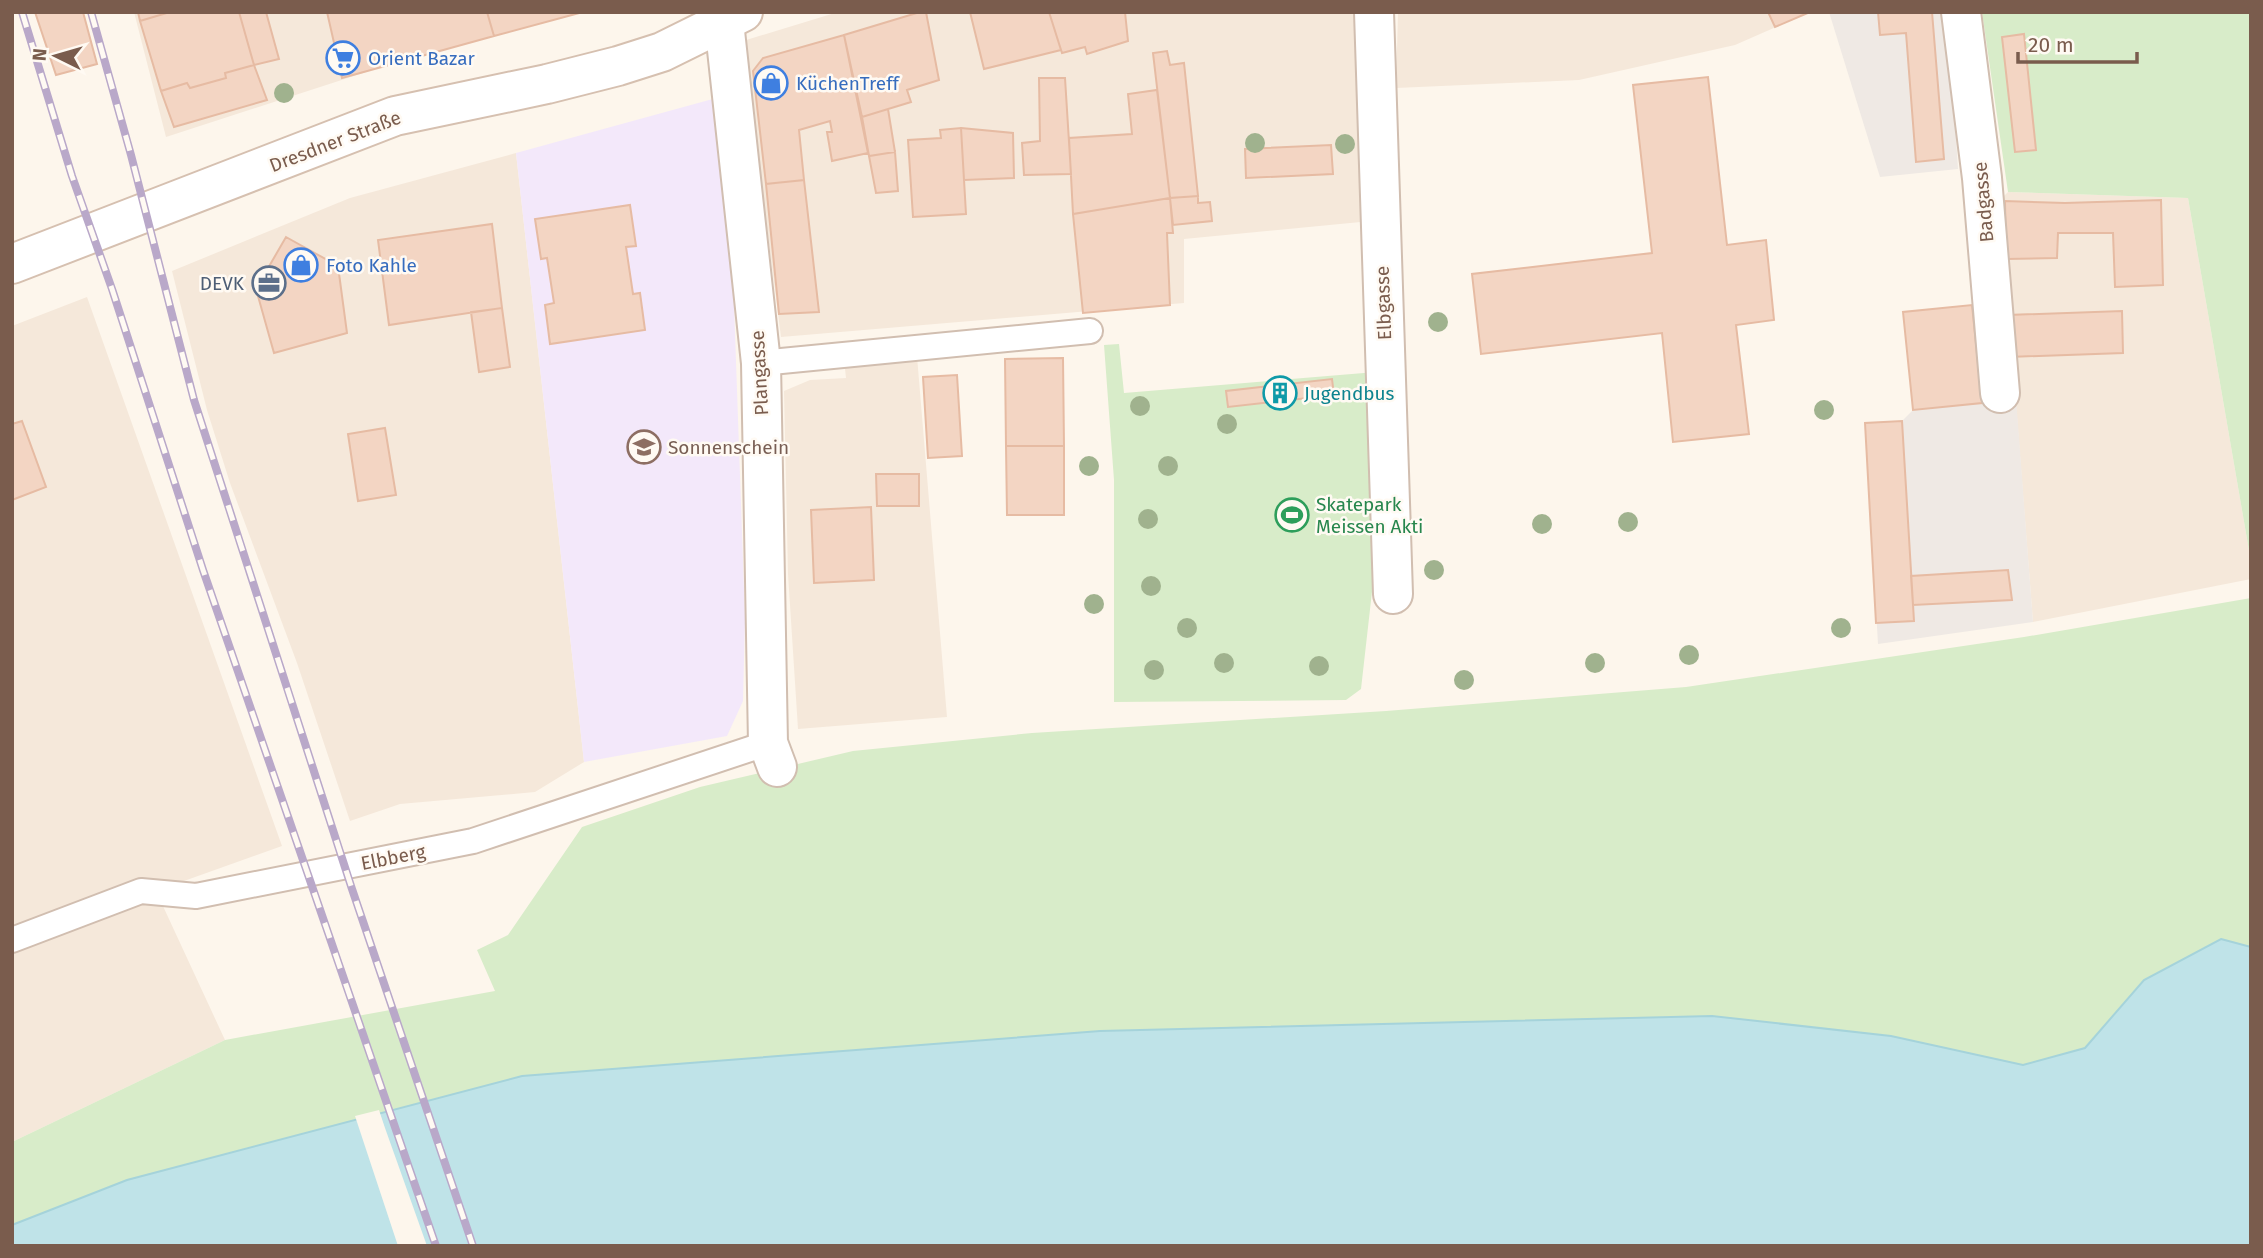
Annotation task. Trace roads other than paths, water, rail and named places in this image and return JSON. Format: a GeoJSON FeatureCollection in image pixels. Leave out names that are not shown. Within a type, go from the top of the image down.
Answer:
{"type":"FeatureCollection","features":[{"type":"Feature","properties":{"kind":"street","name":"Elbgasse"},"geometry":{"type":"LineString","coordinates":[[1374,12],[1393,593]]}},
{"type":"Feature","properties":{"kind":"street","name":"Badgasse"},"geometry":{"type":"LineString","coordinates":[[1961,12],[1982,178],[2000,393]]}},
{"type":"Feature","properties":{"kind":"street","name":"Dresdner Straße"},"geometry":{"type":"LineString","coordinates":[[12,264],[395,116],[618,66],[662,52],[727,15]]}},
{"type":"Feature","properties":{"kind":"street","name":"Plangasse"},"geometry":{"type":"LineString","coordinates":[[727,15],[761,363],[773,755]]}},
{"type":"Feature","properties":{"kind":"lane"},"geometry":{"type":"LineString","coordinates":[[761,363],[1090,331]]}},
{"type":"Feature","properties":{"kind":"lane","name":"Elbberg"},"geometry":{"type":"LineString","coordinates":[[12,940],[141,891],[196,896],[473,841],[773,755]]}},
{"type":"Feature","properties":{"kind":"water"},"geometry":{"type":"Polygon","coordinates":[[[2221,939],[2251,947],[2251,1246],[12,1246],[12,1225],[127,1180],[522,1076],[1100,1031],[1712,1016],[1891,1036],[2023,1065],[2085,1048],[2144,980],[2221,939]]]}},
{"type":"Feature","properties":{"kind":"railway"},"geometry":{"type":"LineString","coordinates":[[22,12],[72,176],[112,289],[203,570],[436,1246]]}},
{"type":"Feature","properties":{"kind":"railway"},"geometry":{"type":"LineString","coordinates":[[91,12],[194,400],[352,889],[473,1246]]}},
{"type":"Feature","properties":{"kind":"place","name":"Orient Bazar"},"geometry":{"type":"Point","coordinates":[343,58]}},
{"type":"Feature","properties":{"kind":"place","name":"KüchenTreff"},"geometry":{"type":"Point","coordinates":[771,83]}},
{"type":"Feature","properties":{"kind":"place","name":"Foto Kahle"},"geometry":{"type":"Point","coordinates":[301,265]}},
{"type":"Feature","properties":{"kind":"place","name":"DEVK"},"geometry":{"type":"Point","coordinates":[269,283]}},
{"type":"Feature","properties":{"kind":"place","name":"Jugendbus"},"geometry":{"type":"Point","coordinates":[1280,393]}},
{"type":"Feature","properties":{"kind":"place","name":"Sonnenschein"},"geometry":{"type":"Point","coordinates":[644,447]}},
{"type":"Feature","properties":{"kind":"place","name":"Skatepark Meissen Akti"},"geometry":{"type":"Point","coordinates":[1292,515]}}]}
